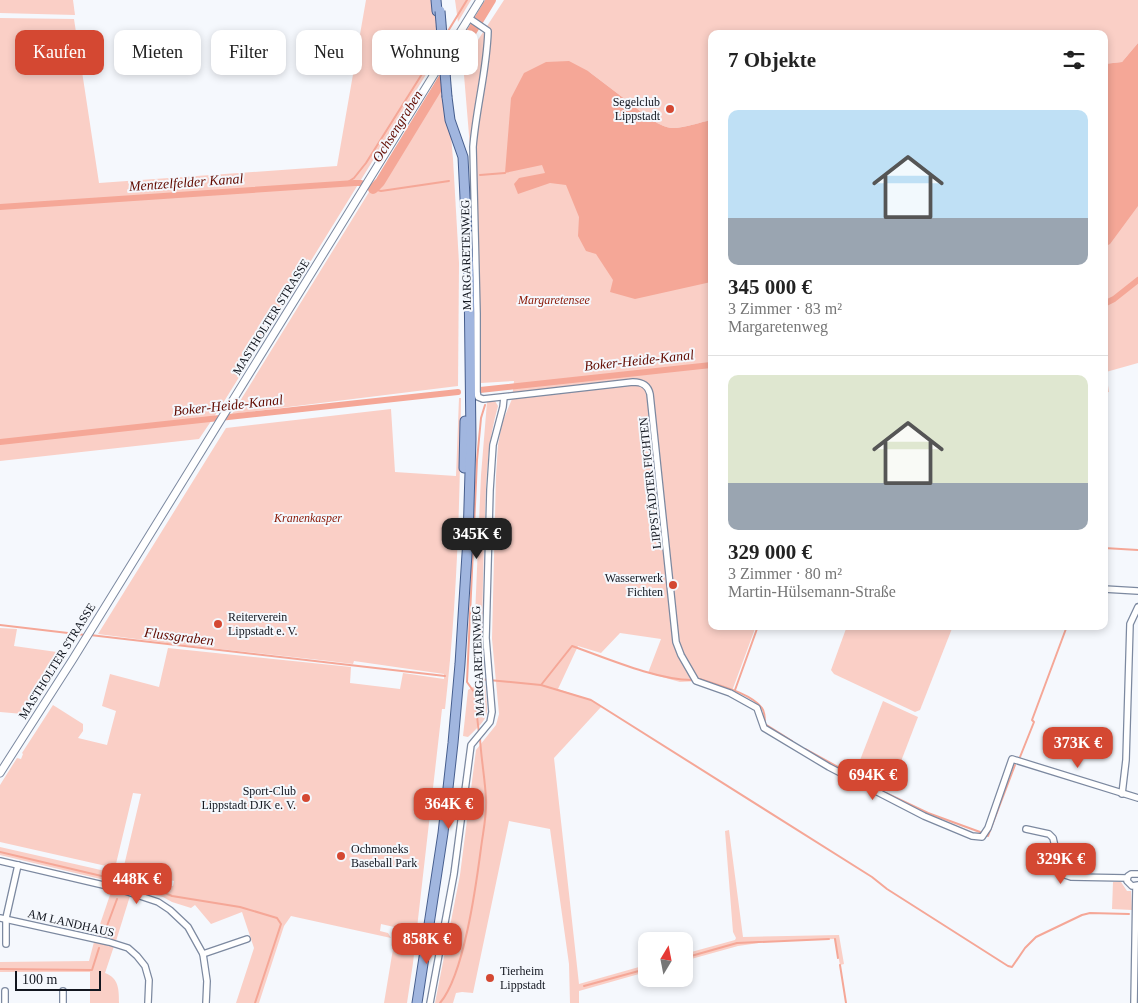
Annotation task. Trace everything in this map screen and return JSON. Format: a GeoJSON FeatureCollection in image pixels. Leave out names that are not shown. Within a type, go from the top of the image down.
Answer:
{"type":"FeatureCollection","features":[{"type":"Feature","properties":{"kind":"main road"},"geometry":{"type":"LineString","coordinates":[[411,1003],[437,832],[447,742],[454,664],[462,529],[465,422],[463,263],[457,157],[447,121],[438,0]]}},
{"type":"Feature","properties":{"kind":"main road"},"geometry":{"type":"LineString","coordinates":[[417,1003],[442,842],[453,743],[468,538],[471,438],[469,279],[463,157],[450,120],[446,97]]}},
{"type":"Feature","properties":{"kind":"street","name":"MASTHOLTER STRASSE"},"geometry":{"type":"LineString","coordinates":[[0,773],[90,631],[360,193],[471,19],[480,0]]}},
{"type":"Feature","properties":{"kind":"street","name":"MARGARETENWEG"},"geometry":{"type":"LineString","coordinates":[[430,1003],[454,874],[471,745],[490,722],[492,712],[486,638],[490,490],[493,445],[504,397],[483,399],[478,397],[476,392],[477,313],[473,147],[475,123],[488,53],[488,31],[471,19]]}},
{"type":"Feature","properties":{"kind":"street","name":"LIPPSTÄDTER FICHTEN"},"geometry":{"type":"LineString","coordinates":[[504,397],[633,382],[644,384],[650,394],[676,642],[696,681],[730,693],[757,708],[764,728],[829,767],[924,816],[972,836],[982,837],[988,828],[1012,759],[1122,794]]}},
{"type":"Feature","properties":{"kind":"street"},"geometry":{"type":"LineString","coordinates":[[1108,588],[1138,591]]}},
{"type":"Feature","properties":{"kind":"street"},"geometry":{"type":"LineString","coordinates":[[1138,607],[1130,624],[1126,760],[1122,794],[1138,798]]}},
{"type":"Feature","properties":{"kind":"street"},"geometry":{"type":"LineString","coordinates":[[1026,829],[1048,834],[1053,838],[1059,866],[1061,872],[1065,875],[1071,877],[1128,878],[1131,874],[1138,874]]}},
{"type":"Feature","properties":{"kind":"street"},"geometry":{"type":"LineString","coordinates":[[0,861],[116,888],[158,902],[175,914],[188,927],[203,954],[207,981],[206,1003]]}},
{"type":"Feature","properties":{"kind":"street"},"geometry":{"type":"LineString","coordinates":[[6,944],[3,918],[18,865]]}},
{"type":"Feature","properties":{"kind":"street"},"geometry":{"type":"LineString","coordinates":[[1128,878],[1130,885],[1137,885],[1134,1003]]}},
{"type":"Feature","properties":{"kind":"street","name":"AM LANDHAUS"},"geometry":{"type":"LineString","coordinates":[[3,918],[119,944],[128,948],[145,966],[149,980],[148,1003]]}},
{"type":"Feature","properties":{"kind":"street"},"geometry":{"type":"LineString","coordinates":[[203,954],[247,938]]}},
{"type":"Feature","properties":{"kind":"street"},"geometry":{"type":"LineString","coordinates":[[5,991],[5,1003]]}},
{"type":"Feature","properties":{"kind":"street"},"geometry":{"type":"LineString","coordinates":[[63,991],[63,1003]]}},
{"type":"Feature","properties":{"kind":"green space"},"geometry":{"type":"Polygon","coordinates":[[[0,0],[73,0],[75,15],[0,13],[0,0]]]}},
{"type":"Feature","properties":{"kind":"green space"},"geometry":{"type":"Polygon","coordinates":[[[366,0],[439,0],[442,30],[372,30],[372,75],[426,75],[199,439],[0,461],[0,18],[74,19],[76,30],[15,30],[15,75],[83,75],[99,183],[337,166],[353,75],[362,75],[361,30],[366,0]]]}},
{"type":"Feature","properties":{"kind":"green space"},"geometry":{"type":"Polygon","coordinates":[[[455,0],[471,0],[458,22],[455,0]]]}},
{"type":"Feature","properties":{"kind":"green space"},"geometry":{"type":"Polygon","coordinates":[[[504,0],[1138,0],[1138,43],[1122,62],[1108,64],[1108,30],[708,30],[708,121],[680,127],[663,126],[652,120],[588,71],[708,246],[708,630],[755,630],[732,691],[699,681],[680,682],[648,673],[661,639],[620,633],[601,653],[578,646],[558,689],[591,700],[601,707],[554,758],[579,984],[638,967],[638,974],[579,991],[579,1003],[570,1003],[569,964],[550,829],[509,821],[473,993],[456,993],[453,1003],[435,1003],[460,875],[476,750],[496,725],[499,714],[492,639],[496,476],[502,423],[512,399],[514,381],[481,383],[476,173],[470,147],[464,75],[478,75],[478,40],[504,0]]]}},
{"type":"Feature","properties":{"kind":"green space"},"geometry":{"type":"Polygon","coordinates":[[[441,75],[446,75],[459,263],[458,386],[232,414],[441,75]]]}},
{"type":"Feature","properties":{"kind":"green space"},"geometry":{"type":"Polygon","coordinates":[[[1138,173],[1138,363],[1108,371],[1108,207],[1138,173]]]}},
{"type":"Feature","properties":{"kind":"green space","name":"Kranenkasper"},"geometry":{"type":"Polygon","coordinates":[[[459,398],[461,398],[459,515],[449,670],[445,709],[442,709],[407,1003],[384,1003],[396,931],[394,927],[381,924],[380,931],[388,933],[391,938],[291,916],[284,926],[259,1003],[236,1003],[254,948],[242,912],[211,924],[195,905],[191,908],[163,897],[126,888],[123,885],[127,877],[173,886],[174,881],[123,870],[141,794],[133,793],[115,868],[0,842],[0,785],[17,758],[21,759],[22,753],[53,705],[83,724],[83,731],[78,738],[107,745],[116,711],[102,706],[110,674],[159,687],[168,648],[351,667],[350,683],[400,689],[403,673],[444,679],[444,674],[354,661],[353,664],[98,634],[226,428],[391,409],[395,472],[456,476],[459,398]]]}},
{"type":"Feature","properties":{"kind":"green space"},"geometry":{"type":"Polygon","coordinates":[[[495,401],[498,406],[488,457],[486,491],[482,606],[484,671],[476,671],[473,663],[481,475],[487,402],[495,401]]]}},
{"type":"Feature","properties":{"kind":"green space"},"geometry":{"type":"Polygon","coordinates":[[[0,628],[17,629],[14,646],[64,653],[28,713],[0,712],[0,628]]]}},
{"type":"Feature","properties":{"kind":"green space"},"geometry":{"type":"Polygon","coordinates":[[[846,630],[951,630],[920,710],[915,712],[834,674],[831,670],[846,630]]]}},
{"type":"Feature","properties":{"kind":"green space"},"geometry":{"type":"Polygon","coordinates":[[[476,685],[485,685],[486,715],[481,724],[468,737],[463,736],[468,690],[476,685]]]}},
{"type":"Feature","properties":{"kind":"green space"},"geometry":{"type":"Polygon","coordinates":[[[883,701],[918,717],[890,790],[855,773],[883,701]]]}},
{"type":"Feature","properties":{"kind":"green space"},"geometry":{"type":"Polygon","coordinates":[[[729,830],[743,937],[839,935],[844,964],[840,965],[835,939],[773,941],[738,946],[693,958],[693,952],[735,940],[736,938],[733,932],[725,831],[729,830]]]}},
{"type":"Feature","properties":{"kind":"green space"},"geometry":{"type":"Polygon","coordinates":[[[0,847],[114,873],[112,880],[109,881],[0,855],[0,847]]]}},
{"type":"Feature","properties":{"kind":"green space"},"geometry":{"type":"Polygon","coordinates":[[[1113,882],[1121,882],[1127,891],[1131,891],[1132,910],[1112,909],[1113,882]]]}},
{"type":"Feature","properties":{"kind":"green space"},"geometry":{"type":"Polygon","coordinates":[[[111,892],[130,896],[116,941],[96,936],[111,892]]]}},
{"type":"Feature","properties":{"kind":"green space"},"geometry":{"type":"Polygon","coordinates":[[[94,942],[114,946],[105,973],[116,981],[119,1003],[90,1003],[90,972],[0,972],[0,962],[89,961],[94,942]]]}},
{"type":"Feature","properties":{"kind":"shaded area"},"geometry":{"type":"Polygon","coordinates":[[[1138,43],[1138,206],[1108,245],[1108,64],[1122,62],[1138,43]]]}},
{"type":"Feature","properties":{"kind":"shaded area","name":"Margaretensee"},"geometry":{"type":"Polygon","coordinates":[[[569,61],[588,71],[663,126],[676,128],[708,121],[708,283],[635,299],[610,292],[613,280],[596,254],[586,251],[578,236],[579,217],[566,185],[550,183],[518,194],[514,184],[519,178],[545,173],[542,165],[505,173],[511,98],[524,73],[546,62],[569,61]]]}},
{"type":"Feature","properties":{"kind":"waterway"},"geometry":{"type":"LineString","coordinates":[[449,30],[467,0]]}},
{"type":"Feature","properties":{"kind":"waterway","name":"Ochsengraben"},"geometry":{"type":"LineString","coordinates":[[373,189],[380,182],[491,0]]}},
{"type":"Feature","properties":{"kind":"waterway"},"geometry":{"type":"LineString","coordinates":[[345,184],[354,178],[366,163],[421,75]]}},
{"type":"Feature","properties":{"kind":"waterway"},"geometry":{"type":"LineString","coordinates":[[480,175],[505,173]]}},
{"type":"Feature","properties":{"kind":"waterway"},"geometry":{"type":"LineString","coordinates":[[373,189],[381,191],[449,181]]}},
{"type":"Feature","properties":{"kind":"waterway","name":"Mentzelfelder Kanal"},"geometry":{"type":"LineString","coordinates":[[0,207],[355,183],[361,183],[373,189]]}},
{"type":"Feature","properties":{"kind":"waterway","name":"Boker-Heide-Kanal"},"geometry":{"type":"LineString","coordinates":[[1108,302],[1138,280]]}},
{"type":"Feature","properties":{"kind":"waterway","name":"Boker-Heide-Kanal"},"geometry":{"type":"LineString","coordinates":[[480,390],[708,365]]}},
{"type":"Feature","properties":{"kind":"waterway","name":"Boker-Heide-Kanal"},"geometry":{"type":"LineString","coordinates":[[0,442],[458,392]]}},
{"type":"Feature","properties":{"kind":"waterway"},"geometry":{"type":"LineString","coordinates":[[479,733],[474,692],[467,682],[477,460],[481,418],[485,405]]}},
{"type":"Feature","properties":{"kind":"waterway"},"geometry":{"type":"LineString","coordinates":[[1108,548],[1138,550]]}},
{"type":"Feature","properties":{"kind":"waterway","name":"Flussgraben"},"geometry":{"type":"LineString","coordinates":[[0,625],[85,635]]}},
{"type":"Feature","properties":{"kind":"waterway"},"geometry":{"type":"LineString","coordinates":[[735,690],[757,630]]}},
{"type":"Feature","properties":{"kind":"waterway"},"geometry":{"type":"LineString","coordinates":[[1020,757],[1066,630]]}},
{"type":"Feature","properties":{"kind":"waterway","name":"Flussgraben"},"geometry":{"type":"LineString","coordinates":[[90,635],[445,676]]}},
{"type":"Feature","properties":{"kind":"waterway"},"geometry":{"type":"LineString","coordinates":[[541,685],[572,646],[648,672],[678,679],[692,680]]}},
{"type":"Feature","properties":{"kind":"waterway"},"geometry":{"type":"LineString","coordinates":[[478,679],[541,685],[591,700],[872,877],[887,889],[1008,966],[1012,967],[1025,948],[1036,937],[1082,915],[1090,913],[1129,914]]}},
{"type":"Feature","properties":{"kind":"waterway"},"geometry":{"type":"LineString","coordinates":[[700,679],[750,698],[763,710],[765,724],[792,741]]}},
{"type":"Feature","properties":{"kind":"waterway"},"geometry":{"type":"LineString","coordinates":[[440,1003],[456,972],[468,929],[476,884],[486,805],[480,738]]}},
{"type":"Feature","properties":{"kind":"waterway"},"geometry":{"type":"LineString","coordinates":[[805,749],[882,791]]}},
{"type":"Feature","properties":{"kind":"waterway"},"geometry":{"type":"LineString","coordinates":[[988,836],[1015,765]]}},
{"type":"Feature","properties":{"kind":"waterway"},"geometry":{"type":"LineString","coordinates":[[886,793],[928,813],[980,832]]}},
{"type":"Feature","properties":{"kind":"waterway"},"geometry":{"type":"LineString","coordinates":[[0,852],[110,878],[128,885],[158,890],[172,896],[240,907],[277,918],[281,924],[255,1003]]}},
{"type":"Feature","properties":{"kind":"waterway"},"geometry":{"type":"LineString","coordinates":[[104,934],[117,899]]}},
{"type":"Feature","properties":{"kind":"waterway"},"geometry":{"type":"LineString","coordinates":[[693,955],[737,943],[829,939]]}},
{"type":"Feature","properties":{"kind":"waterway"},"geometry":{"type":"LineString","coordinates":[[835,939],[838,958]]}},
{"type":"Feature","properties":{"kind":"waterway"},"geometry":{"type":"LineString","coordinates":[[0,969],[92,970],[99,948]]}},
{"type":"Feature","properties":{"kind":"waterway"},"geometry":{"type":"LineString","coordinates":[[840,965],[846,1003]]}},
{"type":"Feature","properties":{"kind":"waterway"},"geometry":{"type":"LineString","coordinates":[[584,986],[638,971]]}},
{"type":"Feature","properties":{"kind":"place","name":"Segelclub Lippstadt"},"geometry":{"type":"Point","coordinates":[670,109]}},
{"type":"Feature","properties":{"kind":"place","name":"Wasserwerk Fichten"},"geometry":{"type":"Point","coordinates":[673,585]}},
{"type":"Feature","properties":{"kind":"place","name":"Reiterverein Lippstadt e. V."},"geometry":{"type":"Point","coordinates":[218,624]}},
{"type":"Feature","properties":{"kind":"place","name":"Sport-Club Lippstadt DJK e. V."},"geometry":{"type":"Point","coordinates":[306,798]}},
{"type":"Feature","properties":{"kind":"place","name":"Ochmoneks Baseball Park"},"geometry":{"type":"Point","coordinates":[341,856]}},
{"type":"Feature","properties":{"kind":"place","name":"Tierheim Lippstadt"},"geometry":{"type":"Point","coordinates":[490,978]}}]}
